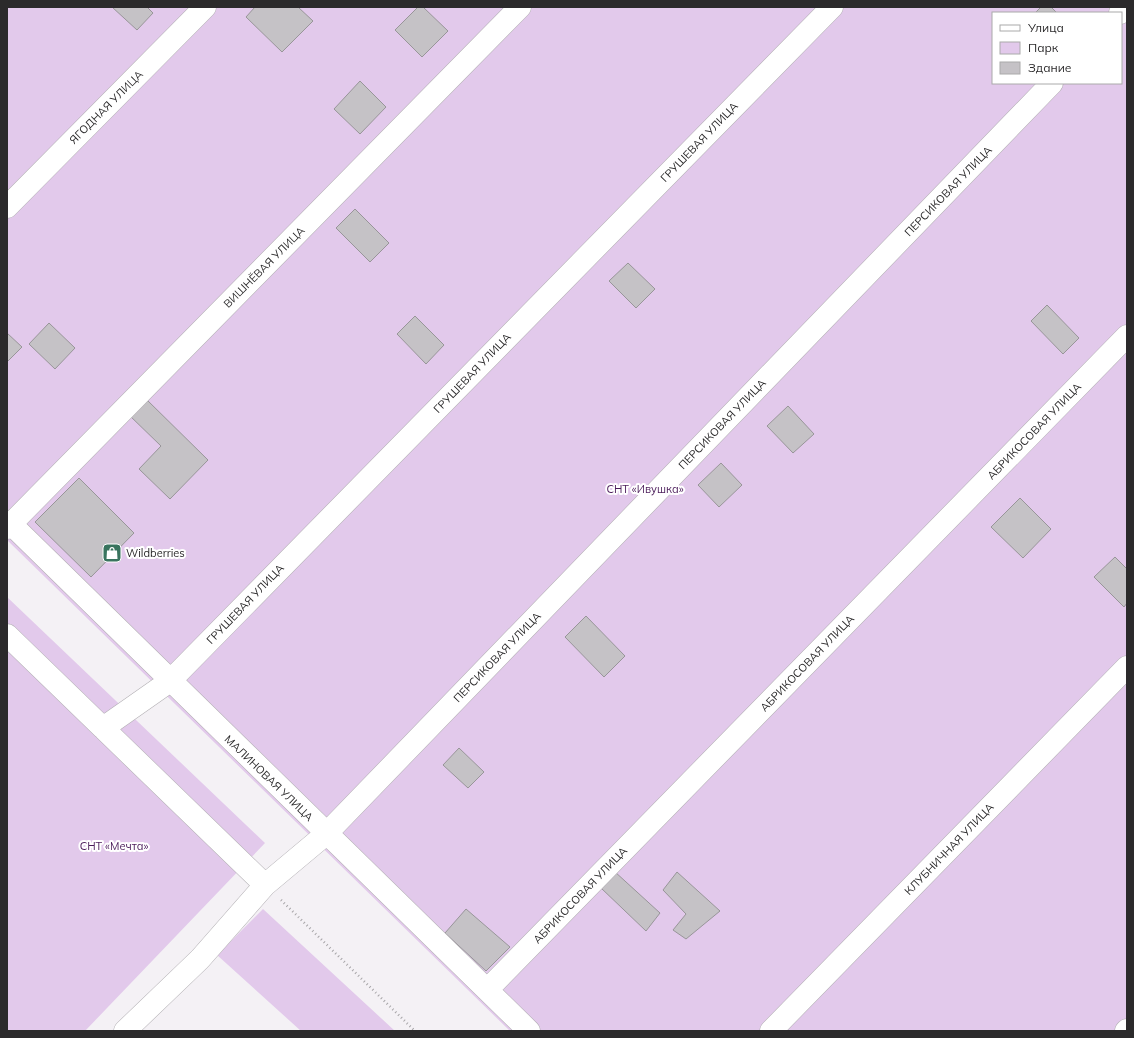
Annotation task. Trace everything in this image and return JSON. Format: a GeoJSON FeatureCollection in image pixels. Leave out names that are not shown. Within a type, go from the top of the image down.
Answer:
{"type":"FeatureCollection","features":[{"type":"Feature","properties":{"kind":"street","name":"ЯГОДНАЯ УЛИЦА"},"geometry":{"type":"LineString","coordinates":[[7,207],[205,7]]}},
{"type":"Feature","properties":{"kind":"street","name":"ВИШНЁВАЯ УЛИЦА"},"geometry":{"type":"LineString","coordinates":[[9,526],[520,7]]}},
{"type":"Feature","properties":{"kind":"street","name":"ГРУШЕВАЯ УЛИЦА"},"geometry":{"type":"LineString","coordinates":[[103,728],[170,681],[832,7]]}},
{"type":"Feature","properties":{"kind":"street","name":"ПЕРСИКОВАЯ УЛИЦА"},"geometry":{"type":"LineString","coordinates":[[125,1031],[200,959],[265,885],[326,834],[1051,84]]}},
{"type":"Feature","properties":{"kind":"street","name":"АБРИКОСОВАЯ УЛИЦА"},"geometry":{"type":"LineString","coordinates":[[487,990],[1127,336]]}},
{"type":"Feature","properties":{"kind":"street","name":"МАЛИНОВАЯ УЛИЦА"},"geometry":{"type":"LineString","coordinates":[[9,526],[530,1031]]}},
{"type":"Feature","properties":{"kind":"street"},"geometry":{"type":"LineString","coordinates":[[7,635],[265,885]]}},
{"type":"Feature","properties":{"kind":"street","name":"КЛУБНИЧНАЯ УЛИЦА"},"geometry":{"type":"LineString","coordinates":[[771,1031],[1127,666]]}},
{"type":"Feature","properties":{"kind":"path"},"geometry":{"type":"LineString","coordinates":[[265,885],[415,1031]]}},
{"type":"Feature","properties":{"kind":"green space","name":"СНТ «Ивушка»"},"geometry":{"type":"Polygon","coordinates":[[[9,7],[1127,7],[1127,1031],[510,1031],[7,540],[7,9],[9,7]]]}},
{"type":"Feature","properties":{"kind":"green space","name":"СНТ «Мечта»"},"geometry":{"type":"Polygon","coordinates":[[[7,597],[265,843],[85,1031],[7,1031],[7,597]]]}},
{"type":"Feature","properties":{"kind":"green space"},"geometry":{"type":"Polygon","coordinates":[[[263,909],[395,1031],[301,1031],[217,955],[263,909]]]}},
{"type":"Feature","properties":{"kind":"building"},"geometry":{"type":"Polygon","coordinates":[[[112,7],[147,7],[153,13],[137,30],[112,7]]]}},
{"type":"Feature","properties":{"kind":"building"},"geometry":{"type":"Polygon","coordinates":[[[255,7],[298,7],[313,21],[282,52],[246,17],[255,7]]]}},
{"type":"Feature","properties":{"kind":"building"},"geometry":{"type":"Polygon","coordinates":[[[418,7],[423,7],[448,31],[422,57],[395,30],[418,7]]]}},
{"type":"Feature","properties":{"kind":"building"},"geometry":{"type":"Polygon","coordinates":[[[1041,7],[1051,7],[1056,12],[1036,12],[1041,7]]]}},
{"type":"Feature","properties":{"kind":"building"},"geometry":{"type":"Polygon","coordinates":[[[360,81],[386,107],[360,134],[334,109],[360,81]]]}},
{"type":"Feature","properties":{"kind":"building"},"geometry":{"type":"Polygon","coordinates":[[[355,209],[389,243],[370,262],[336,228],[355,209]]]}},
{"type":"Feature","properties":{"kind":"building"},"geometry":{"type":"Polygon","coordinates":[[[628,263],[655,289],[636,308],[609,281],[628,263]]]}},
{"type":"Feature","properties":{"kind":"building"},"geometry":{"type":"Polygon","coordinates":[[[1047,305],[1079,338],[1063,354],[1031,321],[1047,305]]]}},
{"type":"Feature","properties":{"kind":"building"},"geometry":{"type":"Polygon","coordinates":[[[415,316],[444,345],[426,364],[397,334],[415,316]]]}},
{"type":"Feature","properties":{"kind":"building"},"geometry":{"type":"Polygon","coordinates":[[[49,323],[75,348],[55,369],[29,344],[49,323]]]}},
{"type":"Feature","properties":{"kind":"building"},"geometry":{"type":"Polygon","coordinates":[[[7,333],[22,347],[7,362],[7,333]]]}},
{"type":"Feature","properties":{"kind":"building"},"geometry":{"type":"Polygon","coordinates":[[[144,397],[208,460],[170,499],[139,469],[161,446],[128,414],[144,397]]]}},
{"type":"Feature","properties":{"kind":"building"},"geometry":{"type":"Polygon","coordinates":[[[788,406],[814,434],[793,453],[767,426],[788,406]]]}},
{"type":"Feature","properties":{"kind":"building"},"geometry":{"type":"Polygon","coordinates":[[[721,463],[742,485],[719,507],[698,485],[721,463]]]}},
{"type":"Feature","properties":{"kind":"building"},"geometry":{"type":"Polygon","coordinates":[[[79,478],[134,533],[91,577],[35,522],[79,478]]]}},
{"type":"Feature","properties":{"kind":"building"},"geometry":{"type":"Polygon","coordinates":[[[1020,498],[1051,529],[1023,558],[991,527],[1020,498]]]}},
{"type":"Feature","properties":{"kind":"building"},"geometry":{"type":"Polygon","coordinates":[[[1115,557],[1127,569],[1127,603],[1124,607],[1094,577],[1115,557]]]}},
{"type":"Feature","properties":{"kind":"building"},"geometry":{"type":"Polygon","coordinates":[[[586,616],[625,656],[604,677],[565,637],[586,616]]]}},
{"type":"Feature","properties":{"kind":"building"},"geometry":{"type":"Polygon","coordinates":[[[459,748],[484,772],[468,788],[443,765],[459,748]]]}},
{"type":"Feature","properties":{"kind":"building"},"geometry":{"type":"Polygon","coordinates":[[[614,871],[660,913],[646,931],[601,888],[614,871]]]}},
{"type":"Feature","properties":{"kind":"building"},"geometry":{"type":"Polygon","coordinates":[[[677,872],[720,911],[686,939],[673,930],[686,914],[663,890],[677,872]]]}},
{"type":"Feature","properties":{"kind":"building"},"geometry":{"type":"Polygon","coordinates":[[[466,909],[510,947],[486,971],[445,933],[466,909]]]}},
{"type":"Feature","properties":{"kind":"place","name":"Wildberries"},"geometry":{"type":"Point","coordinates":[112,553]}}]}
